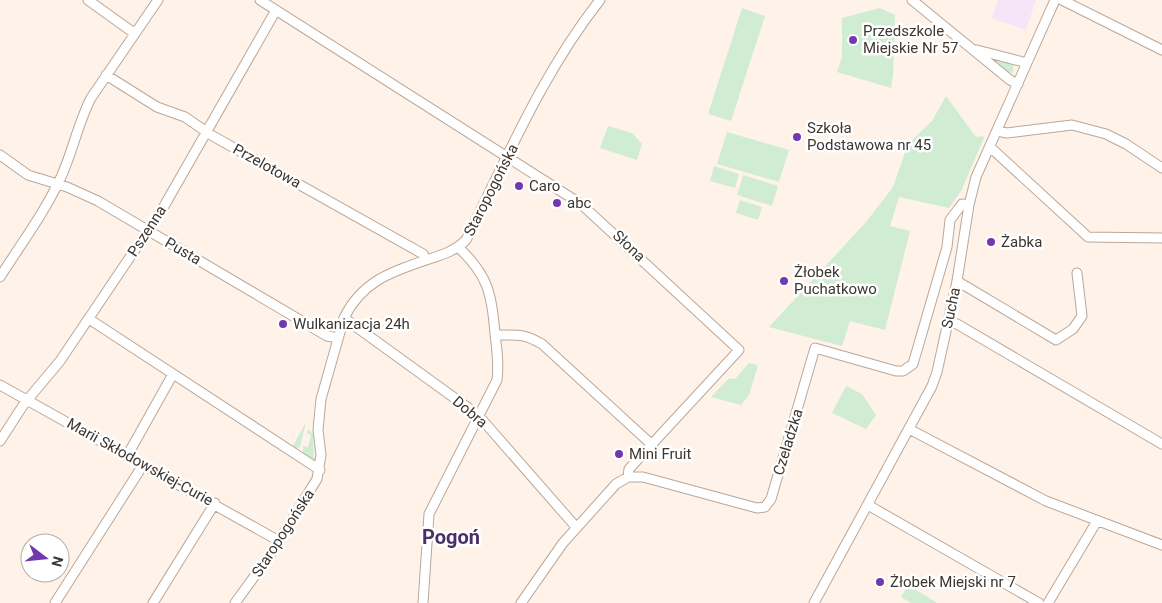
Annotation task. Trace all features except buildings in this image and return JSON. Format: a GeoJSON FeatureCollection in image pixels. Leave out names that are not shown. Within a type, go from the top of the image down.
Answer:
{"type":"FeatureCollection","features":[{"type":"Feature","properties":{"kind":"street"},"geometry":{"type":"LineString","coordinates":[[88,0],[134,33]]}},
{"type":"Feature","properties":{"kind":"street"},"geometry":{"type":"LineString","coordinates":[[0,276],[58,184],[84,112],[106,75],[158,0]]}},
{"type":"Feature","properties":{"kind":"street","name":"Słona"},"geometry":{"type":"LineString","coordinates":[[260,0],[588,210],[739,350],[651,444]]}},
{"type":"Feature","properties":{"kind":"street","name":"Staropogońska"},"geometry":{"type":"LineString","coordinates":[[235,603],[279,541],[316,482],[320,470],[320,408],[344,318],[357,296],[370,284],[385,275],[458,247],[466,240],[546,78],[573,36],[600,0]]}},
{"type":"Feature","properties":{"kind":"street"},"geometry":{"type":"LineString","coordinates":[[912,0],[1010,80],[1018,84]]}},
{"type":"Feature","properties":{"kind":"street","name":"Sucha"},"geometry":{"type":"LineString","coordinates":[[814,603],[909,429],[937,372],[957,281],[968,205],[976,177],[1055,0]]}},
{"type":"Feature","properties":{"kind":"street"},"geometry":{"type":"LineString","coordinates":[[1062,0],[1162,50]]}},
{"type":"Feature","properties":{"kind":"street","name":"Pszenna"},"geometry":{"type":"LineString","coordinates":[[0,441],[28,400],[60,361],[90,319],[148,230],[207,132],[276,10]]}},
{"type":"Feature","properties":{"kind":"street"},"geometry":{"type":"LineString","coordinates":[[972,48],[1027,63]]}},
{"type":"Feature","properties":{"kind":"street","name":"Przelotowa"},"geometry":{"type":"LineString","coordinates":[[106,75],[157,107],[185,117],[207,132],[422,254],[426,260]]}},
{"type":"Feature","properties":{"kind":"street"},"geometry":{"type":"LineString","coordinates":[[997,131],[1007,133],[1072,125],[1106,134],[1126,144],[1162,168]]}},
{"type":"Feature","properties":{"kind":"street"},"geometry":{"type":"LineString","coordinates":[[990,147],[1088,237],[1162,238]]}},
{"type":"Feature","properties":{"kind":"street","name":"Pusta"},"geometry":{"type":"LineString","coordinates":[[0,155],[28,175],[84,194],[327,336],[338,338]]}},
{"type":"Feature","properties":{"kind":"street","name":"Czeladzka"},"geometry":{"type":"LineString","coordinates":[[628,477],[643,477],[757,508],[766,507],[771,499],[815,348],[896,371],[908,369],[916,358],[947,247],[950,220],[962,204],[968,205]]}},
{"type":"Feature","properties":{"kind":"street"},"geometry":{"type":"LineString","coordinates":[[423,603],[429,514],[497,380],[499,365],[493,306],[487,282],[476,264],[458,247]]}},
{"type":"Feature","properties":{"kind":"street"},"geometry":{"type":"LineString","coordinates":[[957,281],[1056,340],[1074,329],[1082,316],[1076,273]]}},
{"type":"Feature","properties":{"kind":"street","name":"Dobra"},"geometry":{"type":"LineString","coordinates":[[344,318],[478,415],[576,527]]}},
{"type":"Feature","properties":{"kind":"street"},"geometry":{"type":"LineString","coordinates":[[90,319],[320,470]]}},
{"type":"Feature","properties":{"kind":"street"},"geometry":{"type":"LineString","coordinates":[[948,322],[957,324],[1162,444]]}},
{"type":"Feature","properties":{"kind":"street"},"geometry":{"type":"LineString","coordinates":[[496,336],[518,334],[530,337],[542,344],[651,444],[629,469],[628,477],[616,484],[576,527],[546,565],[521,603]]}},
{"type":"Feature","properties":{"kind":"street"},"geometry":{"type":"LineString","coordinates":[[127,456],[174,374]]}},
{"type":"Feature","properties":{"kind":"street","name":"Marii Skłodowskiej-Curie"},"geometry":{"type":"LineString","coordinates":[[0,385],[279,541]]}},
{"type":"Feature","properties":{"kind":"street"},"geometry":{"type":"LineString","coordinates":[[909,429],[1046,501],[1162,545]]}},
{"type":"Feature","properties":{"kind":"street"},"geometry":{"type":"LineString","coordinates":[[55,603],[143,465]]}},
{"type":"Feature","properties":{"kind":"street"},"geometry":{"type":"LineString","coordinates":[[153,603],[214,503]]}},
{"type":"Feature","properties":{"kind":"street"},"geometry":{"type":"LineString","coordinates":[[868,504],[1039,603]]}},
{"type":"Feature","properties":{"kind":"street"},"geometry":{"type":"LineString","coordinates":[[1048,603],[1097,521]]}},
{"type":"Feature","properties":{"kind":"shaded area"},"geometry":{"type":"Polygon","coordinates":[[[998,0],[1036,0],[1026,30],[992,18],[998,0]]]}},
{"type":"Feature","properties":{"kind":"green space"},"geometry":{"type":"Polygon","coordinates":[[[742,8],[765,16],[731,121],[708,114],[742,8]]]}},
{"type":"Feature","properties":{"kind":"green space"},"geometry":{"type":"Polygon","coordinates":[[[880,8],[895,15],[891,88],[837,72],[842,57],[842,18],[880,8]]]}},
{"type":"Feature","properties":{"kind":"green space"},"geometry":{"type":"Polygon","coordinates":[[[996,59],[1013,65],[1013,73],[1005,71],[994,63],[996,59]]]}},
{"type":"Feature","properties":{"kind":"green space"},"geometry":{"type":"Polygon","coordinates":[[[946,96],[976,137],[983,136],[984,138],[961,191],[949,208],[899,197],[890,226],[910,231],[885,330],[850,321],[842,346],[769,327],[866,222],[893,187],[908,144],[932,121],[946,96]]]}},
{"type":"Feature","properties":{"kind":"green space"},"geometry":{"type":"Polygon","coordinates":[[[608,126],[632,133],[642,144],[637,160],[600,148],[608,126]]]}},
{"type":"Feature","properties":{"kind":"green space"},"geometry":{"type":"Polygon","coordinates":[[[727,132],[789,150],[779,182],[717,164],[727,132]]]}},
{"type":"Feature","properties":{"kind":"green space"},"geometry":{"type":"Polygon","coordinates":[[[714,166],[739,174],[735,188],[710,181],[714,166]]]}},
{"type":"Feature","properties":{"kind":"green space"},"geometry":{"type":"Polygon","coordinates":[[[743,175],[778,186],[772,206],[737,195],[743,175]]]}},
{"type":"Feature","properties":{"kind":"green space"},"geometry":{"type":"Polygon","coordinates":[[[740,200],[762,207],[758,220],[736,213],[740,200]]]}},
{"type":"Feature","properties":{"kind":"green space"},"geometry":{"type":"Polygon","coordinates":[[[749,363],[758,365],[749,395],[741,405],[711,397],[729,378],[735,379],[749,363]]]}},
{"type":"Feature","properties":{"kind":"green space"},"geometry":{"type":"Polygon","coordinates":[[[846,386],[862,394],[876,415],[866,429],[832,413],[846,386]]]}},
{"type":"Feature","properties":{"kind":"green space"},"geometry":{"type":"Polygon","coordinates":[[[306,422],[300,447],[296,448],[293,446],[306,422]]]}},
{"type":"Feature","properties":{"kind":"green space"},"geometry":{"type":"Polygon","coordinates":[[[308,429],[313,434],[314,461],[303,454],[303,446],[308,447],[311,435],[307,433],[308,429]]]}},
{"type":"Feature","properties":{"kind":"green space"},"geometry":{"type":"Polygon","coordinates":[[[908,585],[936,603],[911,603],[901,597],[908,585]]]}},
{"type":"Feature","properties":{"kind":"place","name":"Przedszkole Miejskie Nr 57"},"geometry":{"type":"Point","coordinates":[853,40]}},
{"type":"Feature","properties":{"kind":"place","name":"Szkoła Podstawowa nr 45"},"geometry":{"type":"Point","coordinates":[797,137]}},
{"type":"Feature","properties":{"kind":"place","name":"Caro"},"geometry":{"type":"Point","coordinates":[519,186]}},
{"type":"Feature","properties":{"kind":"place","name":"abc"},"geometry":{"type":"Point","coordinates":[557,203]}},
{"type":"Feature","properties":{"kind":"place","name":"Żabka"},"geometry":{"type":"Point","coordinates":[991,242]}},
{"type":"Feature","properties":{"kind":"place","name":"Żłobek Puchatkowo"},"geometry":{"type":"Point","coordinates":[784,281]}},
{"type":"Feature","properties":{"kind":"place","name":"Wulkanizacja 24h"},"geometry":{"type":"Point","coordinates":[283,324]}},
{"type":"Feature","properties":{"kind":"place","name":"Mini Fruit"},"geometry":{"type":"Point","coordinates":[619,454]}},
{"type":"Feature","properties":{"kind":"place","name":"Żłobek Miejski nr 7"},"geometry":{"type":"Point","coordinates":[880,582]}},
{"type":"Feature","properties":{"kind":"district","name":"Pogoń"},"geometry":{"type":"Point","coordinates":[451,537]}}]}
